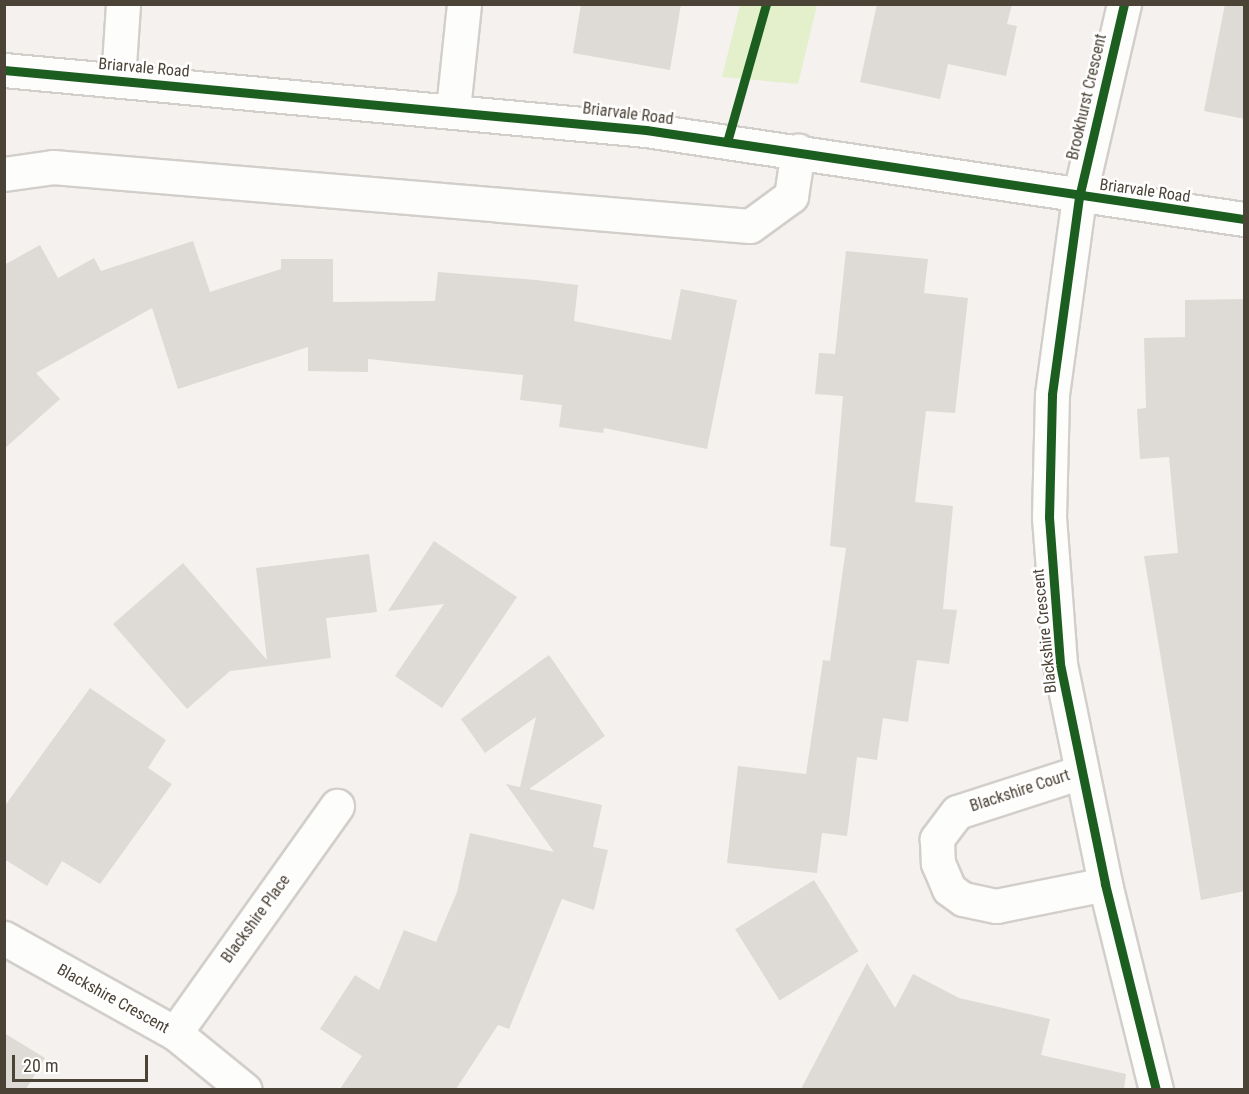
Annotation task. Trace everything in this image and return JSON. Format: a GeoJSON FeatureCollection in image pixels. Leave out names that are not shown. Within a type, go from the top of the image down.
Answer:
{"type":"FeatureCollection","features":[{"type":"Feature","properties":{"kind":"street"},"geometry":{"type":"LineString","coordinates":[[118,80],[123,4]]}},
{"type":"Feature","properties":{"kind":"street"},"geometry":{"type":"LineString","coordinates":[[453,109],[464,4]]}},
{"type":"Feature","properties":{"kind":"street","name":"Brookhurst Crescent"},"geometry":{"type":"LineString","coordinates":[[1078,197],[1124,4]]}},
{"type":"Feature","properties":{"kind":"street","name":"Briarvale Road"},"geometry":{"type":"LineString","coordinates":[[4,70],[453,109],[798,151],[1078,197],[1245,219]]}},
{"type":"Feature","properties":{"kind":"street"},"geometry":{"type":"LineString","coordinates":[[4,174],[53,167],[750,226],[791,196],[798,151]]}},
{"type":"Feature","properties":{"kind":"street","name":"Blackshire Crescent"},"geometry":{"type":"LineString","coordinates":[[1078,197],[1052,395],[1049,517],[1060,664],[1105,884],[1156,1089]]}},
{"type":"Feature","properties":{"kind":"street","name":"Blackshire Court"},"geometry":{"type":"LineString","coordinates":[[1081,772],[989,797],[957,812],[938,838],[938,863],[949,888],[963,899],[996,906],[1105,884]]}},
{"type":"Feature","properties":{"kind":"street","name":"Blackshire Place"},"geometry":{"type":"LineString","coordinates":[[175,1033],[337,806]]}},
{"type":"Feature","properties":{"kind":"street","name":"Blackshire Crescent"},"geometry":{"type":"LineString","coordinates":[[4,938],[175,1033],[245,1089]]}},
{"type":"Feature","properties":{"kind":"green space"},"geometry":{"type":"Polygon","coordinates":[[[740,5],[817,5],[798,84],[722,77],[740,5]]]}},
{"type":"Feature","properties":{"kind":"building"},"geometry":{"type":"Polygon","coordinates":[[[581,4],[681,4],[670,70],[573,53],[581,4]]]}},
{"type":"Feature","properties":{"kind":"building"},"geometry":{"type":"Polygon","coordinates":[[[877,4],[1012,4],[1007,24],[1017,26],[1006,76],[948,64],[940,99],[860,82],[877,4]]]}},
{"type":"Feature","properties":{"kind":"building"},"geometry":{"type":"Polygon","coordinates":[[[1225,4],[1245,4],[1245,119],[1204,111],[1225,4]]]}},
{"type":"Feature","properties":{"kind":"building"},"geometry":{"type":"Polygon","coordinates":[[[193,241],[210,292],[281,269],[281,259],[333,259],[333,302],[435,301],[438,272],[536,280],[578,285],[574,321],[671,340],[681,289],[737,300],[707,449],[604,428],[603,433],[559,427],[562,405],[520,400],[523,375],[368,359],[368,372],[308,371],[308,347],[178,389],[152,308],[36,373],[60,399],[4,449],[4,265],[40,245],[58,278],[94,258],[101,271],[193,241]]]}},
{"type":"Feature","properties":{"kind":"building"},"geometry":{"type":"Polygon","coordinates":[[[846,251],[928,259],[924,293],[968,298],[955,413],[926,411],[915,502],[953,506],[943,609],[957,610],[949,664],[917,660],[908,722],[883,718],[877,760],[857,757],[847,836],[822,833],[817,873],[727,863],[738,766],[806,774],[823,660],[830,661],[846,548],[830,546],[843,396],[815,394],[819,353],[835,354],[846,251]]]}},
{"type":"Feature","properties":{"kind":"building"},"geometry":{"type":"Polygon","coordinates":[[[1245,299],[1245,891],[1201,900],[1144,556],[1178,553],[1169,457],[1140,459],[1137,409],[1146,408],[1144,338],[1185,337],[1185,300],[1245,299]]]}},
{"type":"Feature","properties":{"kind":"building"},"geometry":{"type":"Polygon","coordinates":[[[434,541],[517,597],[442,708],[395,676],[444,604],[388,611],[434,541]]]}},
{"type":"Feature","properties":{"kind":"building"},"geometry":{"type":"Polygon","coordinates":[[[369,554],[377,612],[326,618],[331,658],[230,671],[187,709],[113,624],[183,563],[267,660],[256,568],[369,554]]]}},
{"type":"Feature","properties":{"kind":"building"},"geometry":{"type":"Polygon","coordinates":[[[549,655],[605,736],[529,789],[602,805],[593,847],[608,850],[594,910],[562,899],[509,1029],[498,1025],[456,1089],[340,1089],[362,1056],[320,1029],[355,975],[379,990],[404,930],[436,942],[457,892],[470,833],[554,852],[506,784],[520,787],[536,717],[485,753],[461,719],[549,655]]]}},
{"type":"Feature","properties":{"kind":"building"},"geometry":{"type":"Polygon","coordinates":[[[90,688],[166,740],[148,768],[172,784],[100,884],[62,861],[47,886],[4,859],[4,807],[90,688]]]}},
{"type":"Feature","properties":{"kind":"building"},"geometry":{"type":"Polygon","coordinates":[[[814,880],[859,951],[780,1001],[735,929],[814,880]]]}},
{"type":"Feature","properties":{"kind":"building"},"geometry":{"type":"Polygon","coordinates":[[[867,963],[895,1008],[913,974],[959,998],[1050,1019],[1041,1055],[1126,1074],[1124,1089],[801,1089],[867,963]]]}},
{"type":"Feature","properties":{"kind":"building"},"geometry":{"type":"Polygon","coordinates":[[[4,1033],[45,1058],[26,1089],[4,1089],[4,1033]]]}},
{"type":"Feature","properties":{"kind":"cycle path"},"geometry":{"type":"LineString","coordinates":[[727,142],[766,4]]}},
{"type":"Feature","properties":{"kind":"cycle path"},"geometry":{"type":"LineString","coordinates":[[1124,4],[1079,197],[1052,395],[1049,517],[1060,664],[1105,884],[1156,1090]]}},
{"type":"Feature","properties":{"kind":"cycle path"},"geometry":{"type":"LineString","coordinates":[[4,70],[646,130],[1244,219]]}}]}
